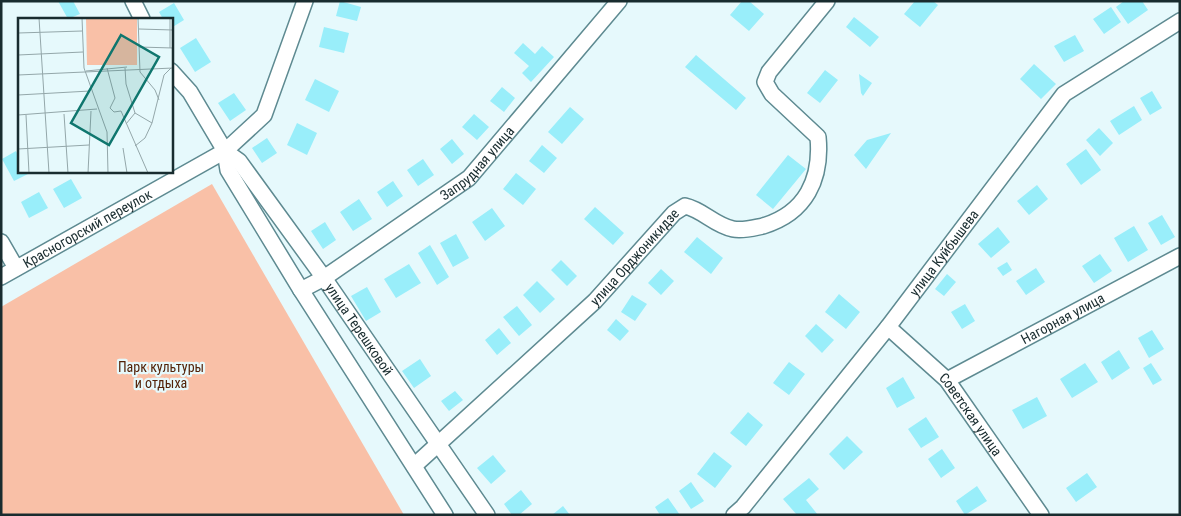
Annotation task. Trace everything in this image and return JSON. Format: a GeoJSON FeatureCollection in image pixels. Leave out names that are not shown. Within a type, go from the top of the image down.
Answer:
{"type":"FeatureCollection","features":[{"type":"Feature","properties":{"kind":"street"},"geometry":{"type":"LineString","coordinates":[[133,1],[142,18]]}},
{"type":"Feature","properties":{"kind":"street","name":"Красногорский переулок"},"geometry":{"type":"LineString","coordinates":[[1,277],[225,150],[264,115],[305,1]]}},
{"type":"Feature","properties":{"kind":"street","name":"Запрудная улица"},"geometry":{"type":"LineString","coordinates":[[301,290],[324,278],[469,178],[620,1]]}},
{"type":"Feature","properties":{"kind":"street","name":"улица Орджоникидзе"},"geometry":{"type":"LineString","coordinates":[[414,466],[595,301],[674,213],[685,206],[696,208],[714,222],[734,230],[749,230],[787,216],[804,199],[816,178],[820,157],[818,137],[772,94],[765,82],[769,72],[827,1]]}},
{"type":"Feature","properties":{"kind":"street","name":"улица Куйбышева"},"geometry":{"type":"LineString","coordinates":[[741,512],[888,327],[1064,94],[1180,21]]}},
{"type":"Feature","properties":{"kind":"street","name":"улица Терешковой"},"geometry":{"type":"LineString","coordinates":[[172,71],[190,92],[225,150],[238,161],[324,278],[487,515]]}},
{"type":"Feature","properties":{"kind":"street","name":"улица Терешковой"},"geometry":{"type":"LineString","coordinates":[[225,150],[228,170],[301,290],[445,515]]}},
{"type":"Feature","properties":{"kind":"street"},"geometry":{"type":"LineString","coordinates":[[1,242],[16,268]]}},
{"type":"Feature","properties":{"kind":"street","name":"Нагорная улица"},"geometry":{"type":"LineString","coordinates":[[947,380],[1180,256]]}},
{"type":"Feature","properties":{"kind":"street","name":"Советская улица"},"geometry":{"type":"LineString","coordinates":[[888,327],[947,380],[1041,515]]}},
{"type":"Feature","properties":{"kind":"green space","name":"Парк культуры и отдыха"},"geometry":{"type":"Polygon","coordinates":[[[212,184],[404,515],[1,515],[1,307],[212,184]]]}},
{"type":"Feature","properties":{"kind":"building"},"geometry":{"type":"Polygon","coordinates":[[[58,1],[73,1],[80,14],[67,18],[58,1]]]}},
{"type":"Feature","properties":{"kind":"building"},"geometry":{"type":"Polygon","coordinates":[[[340,1],[361,7],[357,21],[336,16],[340,1]]]}},
{"type":"Feature","properties":{"kind":"building"},"geometry":{"type":"Polygon","coordinates":[[[742,1],[749,1],[764,14],[749,31],[730,15],[742,1]]]}},
{"type":"Feature","properties":{"kind":"building"},"geometry":{"type":"Polygon","coordinates":[[[915,1],[933,1],[938,5],[920,27],[904,14],[915,1]]]}},
{"type":"Feature","properties":{"kind":"building"},"geometry":{"type":"Polygon","coordinates":[[[1124,1],[1142,1],[1148,10],[1128,24],[1116,7],[1124,1]]]}},
{"type":"Feature","properties":{"kind":"building"},"geometry":{"type":"Polygon","coordinates":[[[174,3],[184,20],[172,27],[172,18],[162,18],[159,12],[174,3]]]}},
{"type":"Feature","properties":{"kind":"building"},"geometry":{"type":"Polygon","coordinates":[[[1111,7],[1121,22],[1104,34],[1093,19],[1111,7]]]}},
{"type":"Feature","properties":{"kind":"building"},"geometry":{"type":"Polygon","coordinates":[[[854,17],[879,37],[870,47],[846,27],[854,17]]]}},
{"type":"Feature","properties":{"kind":"building"},"geometry":{"type":"Polygon","coordinates":[[[324,27],[349,33],[344,53],[319,47],[324,27]]]}},
{"type":"Feature","properties":{"kind":"building"},"geometry":{"type":"Polygon","coordinates":[[[1075,35],[1084,51],[1064,62],[1054,46],[1075,35]]]}},
{"type":"Feature","properties":{"kind":"building"},"geometry":{"type":"Polygon","coordinates":[[[196,38],[211,62],[195,72],[180,48],[196,38]]]}},
{"type":"Feature","properties":{"kind":"building"},"geometry":{"type":"Polygon","coordinates":[[[523,43],[535,54],[542,46],[554,57],[531,82],[522,73],[529,66],[514,53],[523,43]]]}},
{"type":"Feature","properties":{"kind":"building"},"geometry":{"type":"Polygon","coordinates":[[[696,55],[746,98],[736,110],[685,67],[696,55]]]}},
{"type":"Feature","properties":{"kind":"building"},"geometry":{"type":"Polygon","coordinates":[[[1034,64],[1056,84],[1041,99],[1020,79],[1034,64]]]}},
{"type":"Feature","properties":{"kind":"building"},"geometry":{"type":"Polygon","coordinates":[[[825,70],[838,80],[820,103],[807,93],[825,70]]]}},
{"type":"Feature","properties":{"kind":"building"},"geometry":{"type":"Polygon","coordinates":[[[859,74],[872,83],[863,96],[861,93],[859,74]]]}},
{"type":"Feature","properties":{"kind":"building"},"geometry":{"type":"Polygon","coordinates":[[[315,79],[339,91],[329,112],[305,100],[315,79]]]}},
{"type":"Feature","properties":{"kind":"building"},"geometry":{"type":"Polygon","coordinates":[[[502,87],[515,98],[504,112],[490,101],[502,87]]]}},
{"type":"Feature","properties":{"kind":"building"},"geometry":{"type":"Polygon","coordinates":[[[1152,91],[1162,108],[1150,115],[1140,98],[1152,91]]]}},
{"type":"Feature","properties":{"kind":"building"},"geometry":{"type":"Polygon","coordinates":[[[234,93],[246,110],[230,121],[218,103],[234,93]]]}},
{"type":"Feature","properties":{"kind":"building"},"geometry":{"type":"Polygon","coordinates":[[[1134,106],[1142,120],[1119,135],[1110,121],[1134,106]]]}},
{"type":"Feature","properties":{"kind":"building"},"geometry":{"type":"Polygon","coordinates":[[[570,107],[584,119],[562,144],[548,132],[570,107]]]}},
{"type":"Feature","properties":{"kind":"building"},"geometry":{"type":"Polygon","coordinates":[[[474,114],[489,127],[477,140],[462,127],[474,114]]]}},
{"type":"Feature","properties":{"kind":"building"},"geometry":{"type":"Polygon","coordinates":[[[297,123],[317,133],[307,155],[287,145],[297,123]]]}},
{"type":"Feature","properties":{"kind":"building"},"geometry":{"type":"Polygon","coordinates":[[[1099,128],[1113,143],[1100,156],[1086,140],[1099,128]]]}},
{"type":"Feature","properties":{"kind":"building"},"geometry":{"type":"Polygon","coordinates":[[[891,133],[866,169],[854,155],[867,140],[891,133]]]}},
{"type":"Feature","properties":{"kind":"building"},"geometry":{"type":"Polygon","coordinates":[[[267,138],[277,153],[262,163],[252,148],[267,138]]]}},
{"type":"Feature","properties":{"kind":"building"},"geometry":{"type":"Polygon","coordinates":[[[452,139],[464,154],[452,164],[440,149],[452,139]]]}},
{"type":"Feature","properties":{"kind":"building"},"geometry":{"type":"Polygon","coordinates":[[[542,145],[557,158],[544,173],[529,161],[542,145]]]}},
{"type":"Feature","properties":{"kind":"building"},"geometry":{"type":"Polygon","coordinates":[[[1086,149],[1101,170],[1081,185],[1066,164],[1086,149]]]}},
{"type":"Feature","properties":{"kind":"building"},"geometry":{"type":"Polygon","coordinates":[[[16,151],[18,155],[18,172],[27,172],[28,174],[14,181],[2,159],[16,151]]]}},
{"type":"Feature","properties":{"kind":"building"},"geometry":{"type":"Polygon","coordinates":[[[788,155],[806,169],[773,209],[756,195],[788,155]]]}},
{"type":"Feature","properties":{"kind":"building"},"geometry":{"type":"Polygon","coordinates":[[[423,159],[434,175],[418,186],[407,170],[423,159]]]}},
{"type":"Feature","properties":{"kind":"building"},"geometry":{"type":"Polygon","coordinates":[[[516,173],[536,189],[523,205],[503,189],[516,173]]]}},
{"type":"Feature","properties":{"kind":"building"},"geometry":{"type":"Polygon","coordinates":[[[71,179],[82,198],[64,208],[53,189],[71,179]]]}},
{"type":"Feature","properties":{"kind":"building"},"geometry":{"type":"Polygon","coordinates":[[[393,181],[403,196],[387,207],[377,192],[393,181]]]}},
{"type":"Feature","properties":{"kind":"building"},"geometry":{"type":"Polygon","coordinates":[[[1037,185],[1048,199],[1029,215],[1017,201],[1037,185]]]}},
{"type":"Feature","properties":{"kind":"building"},"geometry":{"type":"Polygon","coordinates":[[[39,192],[48,208],[29,218],[21,202],[39,192]]]}},
{"type":"Feature","properties":{"kind":"building"},"geometry":{"type":"Polygon","coordinates":[[[359,199],[372,219],[353,231],[340,212],[359,199]]]}},
{"type":"Feature","properties":{"kind":"building"},"geometry":{"type":"Polygon","coordinates":[[[595,207],[624,233],[613,245],[584,219],[595,207]]]}},
{"type":"Feature","properties":{"kind":"building"},"geometry":{"type":"Polygon","coordinates":[[[492,208],[505,226],[485,241],[472,222],[492,208]]]}},
{"type":"Feature","properties":{"kind":"building"},"geometry":{"type":"Polygon","coordinates":[[[1162,215],[1175,237],[1161,245],[1148,223],[1162,215]]]}},
{"type":"Feature","properties":{"kind":"building"},"geometry":{"type":"Polygon","coordinates":[[[325,222],[336,240],[323,249],[311,231],[325,222]]]}},
{"type":"Feature","properties":{"kind":"building"},"geometry":{"type":"Polygon","coordinates":[[[1134,226],[1148,250],[1128,262],[1114,238],[1134,226]]]}},
{"type":"Feature","properties":{"kind":"building"},"geometry":{"type":"Polygon","coordinates":[[[998,227],[1010,242],[991,258],[978,244],[998,227]]]}},
{"type":"Feature","properties":{"kind":"building"},"geometry":{"type":"Polygon","coordinates":[[[456,234],[469,258],[453,267],[440,243],[456,234]]]}},
{"type":"Feature","properties":{"kind":"building"},"geometry":{"type":"Polygon","coordinates":[[[697,237],[723,258],[711,274],[684,252],[697,237]]]}},
{"type":"Feature","properties":{"kind":"building"},"geometry":{"type":"Polygon","coordinates":[[[430,245],[449,277],[437,285],[418,253],[430,245]]]}},
{"type":"Feature","properties":{"kind":"building"},"geometry":{"type":"Polygon","coordinates":[[[1100,254],[1112,271],[1094,283],[1082,266],[1100,254]]]}},
{"type":"Feature","properties":{"kind":"building"},"geometry":{"type":"Polygon","coordinates":[[[561,260],[577,276],[567,286],[551,270],[561,260]]]}},
{"type":"Feature","properties":{"kind":"building"},"geometry":{"type":"Polygon","coordinates":[[[1007,262],[1012,270],[1003,276],[997,268],[1007,262]]]}},
{"type":"Feature","properties":{"kind":"building"},"geometry":{"type":"Polygon","coordinates":[[[409,264],[421,283],[396,298],[384,279],[409,264]]]}},
{"type":"Feature","properties":{"kind":"building"},"geometry":{"type":"Polygon","coordinates":[[[1036,268],[1045,282],[1026,295],[1016,281],[1036,268]]]}},
{"type":"Feature","properties":{"kind":"building"},"geometry":{"type":"Polygon","coordinates":[[[661,269],[674,281],[661,295],[648,283],[661,269]]]}},
{"type":"Feature","properties":{"kind":"building"},"geometry":{"type":"Polygon","coordinates":[[[947,274],[956,282],[944,296],[935,289],[947,274]]]}},
{"type":"Feature","properties":{"kind":"building"},"geometry":{"type":"Polygon","coordinates":[[[537,281],[555,299],[540,313],[523,295],[537,281]]]}},
{"type":"Feature","properties":{"kind":"building"},"geometry":{"type":"Polygon","coordinates":[[[367,287],[381,312],[366,321],[351,296],[367,287]]]}},
{"type":"Feature","properties":{"kind":"building"},"geometry":{"type":"Polygon","coordinates":[[[839,294],[860,312],[846,329],[825,312],[839,294]]]}},
{"type":"Feature","properties":{"kind":"building"},"geometry":{"type":"Polygon","coordinates":[[[632,295],[647,304],[635,321],[621,312],[632,295]]]}},
{"type":"Feature","properties":{"kind":"building"},"geometry":{"type":"Polygon","coordinates":[[[965,304],[975,321],[962,329],[951,312],[965,304]]]}},
{"type":"Feature","properties":{"kind":"building"},"geometry":{"type":"Polygon","coordinates":[[[517,306],[532,325],[519,336],[503,317],[517,306]]]}},
{"type":"Feature","properties":{"kind":"building"},"geometry":{"type":"Polygon","coordinates":[[[616,319],[629,331],[620,341],[607,330],[616,319]]]}},
{"type":"Feature","properties":{"kind":"building"},"geometry":{"type":"Polygon","coordinates":[[[816,324],[834,340],[822,353],[805,336],[816,324]]]}},
{"type":"Feature","properties":{"kind":"building"},"geometry":{"type":"Polygon","coordinates":[[[499,328],[511,343],[497,355],[485,340],[499,328]]]}},
{"type":"Feature","properties":{"kind":"building"},"geometry":{"type":"Polygon","coordinates":[[[1152,330],[1164,349],[1149,358],[1138,338],[1152,330]]]}},
{"type":"Feature","properties":{"kind":"building"},"geometry":{"type":"Polygon","coordinates":[[[1119,350],[1130,368],[1112,380],[1101,362],[1119,350]]]}},
{"type":"Feature","properties":{"kind":"building"},"geometry":{"type":"Polygon","coordinates":[[[420,359],[431,376],[414,388],[402,371],[420,359]]]}},
{"type":"Feature","properties":{"kind":"building"},"geometry":{"type":"Polygon","coordinates":[[[789,362],[805,374],[789,395],[773,383],[789,362]]]}},
{"type":"Feature","properties":{"kind":"building"},"geometry":{"type":"Polygon","coordinates":[[[1085,363],[1098,382],[1072,398],[1060,379],[1085,363]]]}},
{"type":"Feature","properties":{"kind":"building"},"geometry":{"type":"Polygon","coordinates":[[[1151,363],[1162,380],[1153,385],[1143,368],[1151,363]]]}},
{"type":"Feature","properties":{"kind":"building"},"geometry":{"type":"Polygon","coordinates":[[[903,377],[915,398],[897,408],[886,388],[903,377]]]}},
{"type":"Feature","properties":{"kind":"building"},"geometry":{"type":"Polygon","coordinates":[[[455,391],[463,400],[449,411],[441,401],[455,391]]]}},
{"type":"Feature","properties":{"kind":"building"},"geometry":{"type":"Polygon","coordinates":[[[1037,397],[1047,416],[1023,429],[1012,410],[1037,397]]]}},
{"type":"Feature","properties":{"kind":"building"},"geometry":{"type":"Polygon","coordinates":[[[748,412],[763,425],[746,446],[730,433],[748,412]]]}},
{"type":"Feature","properties":{"kind":"building"},"geometry":{"type":"Polygon","coordinates":[[[926,417],[939,437],[921,448],[908,429],[926,417]]]}},
{"type":"Feature","properties":{"kind":"building"},"geometry":{"type":"Polygon","coordinates":[[[847,436],[863,452],[844,470],[829,454],[847,436]]]}},
{"type":"Feature","properties":{"kind":"building"},"geometry":{"type":"Polygon","coordinates":[[[942,449],[955,468],[941,478],[928,459],[942,449]]]}},
{"type":"Feature","properties":{"kind":"building"},"geometry":{"type":"Polygon","coordinates":[[[714,452],[732,466],[715,488],[697,474],[714,452]]]}},
{"type":"Feature","properties":{"kind":"building"},"geometry":{"type":"Polygon","coordinates":[[[493,455],[506,471],[491,484],[477,468],[493,455]]]}},
{"type":"Feature","properties":{"kind":"building"},"geometry":{"type":"Polygon","coordinates":[[[1087,473],[1097,487],[1076,502],[1066,488],[1087,473]]]}},
{"type":"Feature","properties":{"kind":"building"},"geometry":{"type":"Polygon","coordinates":[[[809,478],[819,489],[806,500],[818,515],[797,515],[783,499],[809,478]]]}},
{"type":"Feature","properties":{"kind":"building"},"geometry":{"type":"Polygon","coordinates":[[[691,482],[704,501],[691,509],[679,491],[691,482]]]}},
{"type":"Feature","properties":{"kind":"building"},"geometry":{"type":"Polygon","coordinates":[[[977,486],[987,501],[965,515],[956,501],[977,486]]]}},
{"type":"Feature","properties":{"kind":"building"},"geometry":{"type":"Polygon","coordinates":[[[521,490],[532,504],[519,515],[512,515],[504,504],[521,490]]]}},
{"type":"Feature","properties":{"kind":"building"},"geometry":{"type":"Polygon","coordinates":[[[668,498],[680,515],[660,515],[655,507],[668,498]]]}},
{"type":"Feature","properties":{"kind":"building"},"geometry":{"type":"Polygon","coordinates":[[[563,506],[570,515],[552,515],[563,506]]]}}]}
